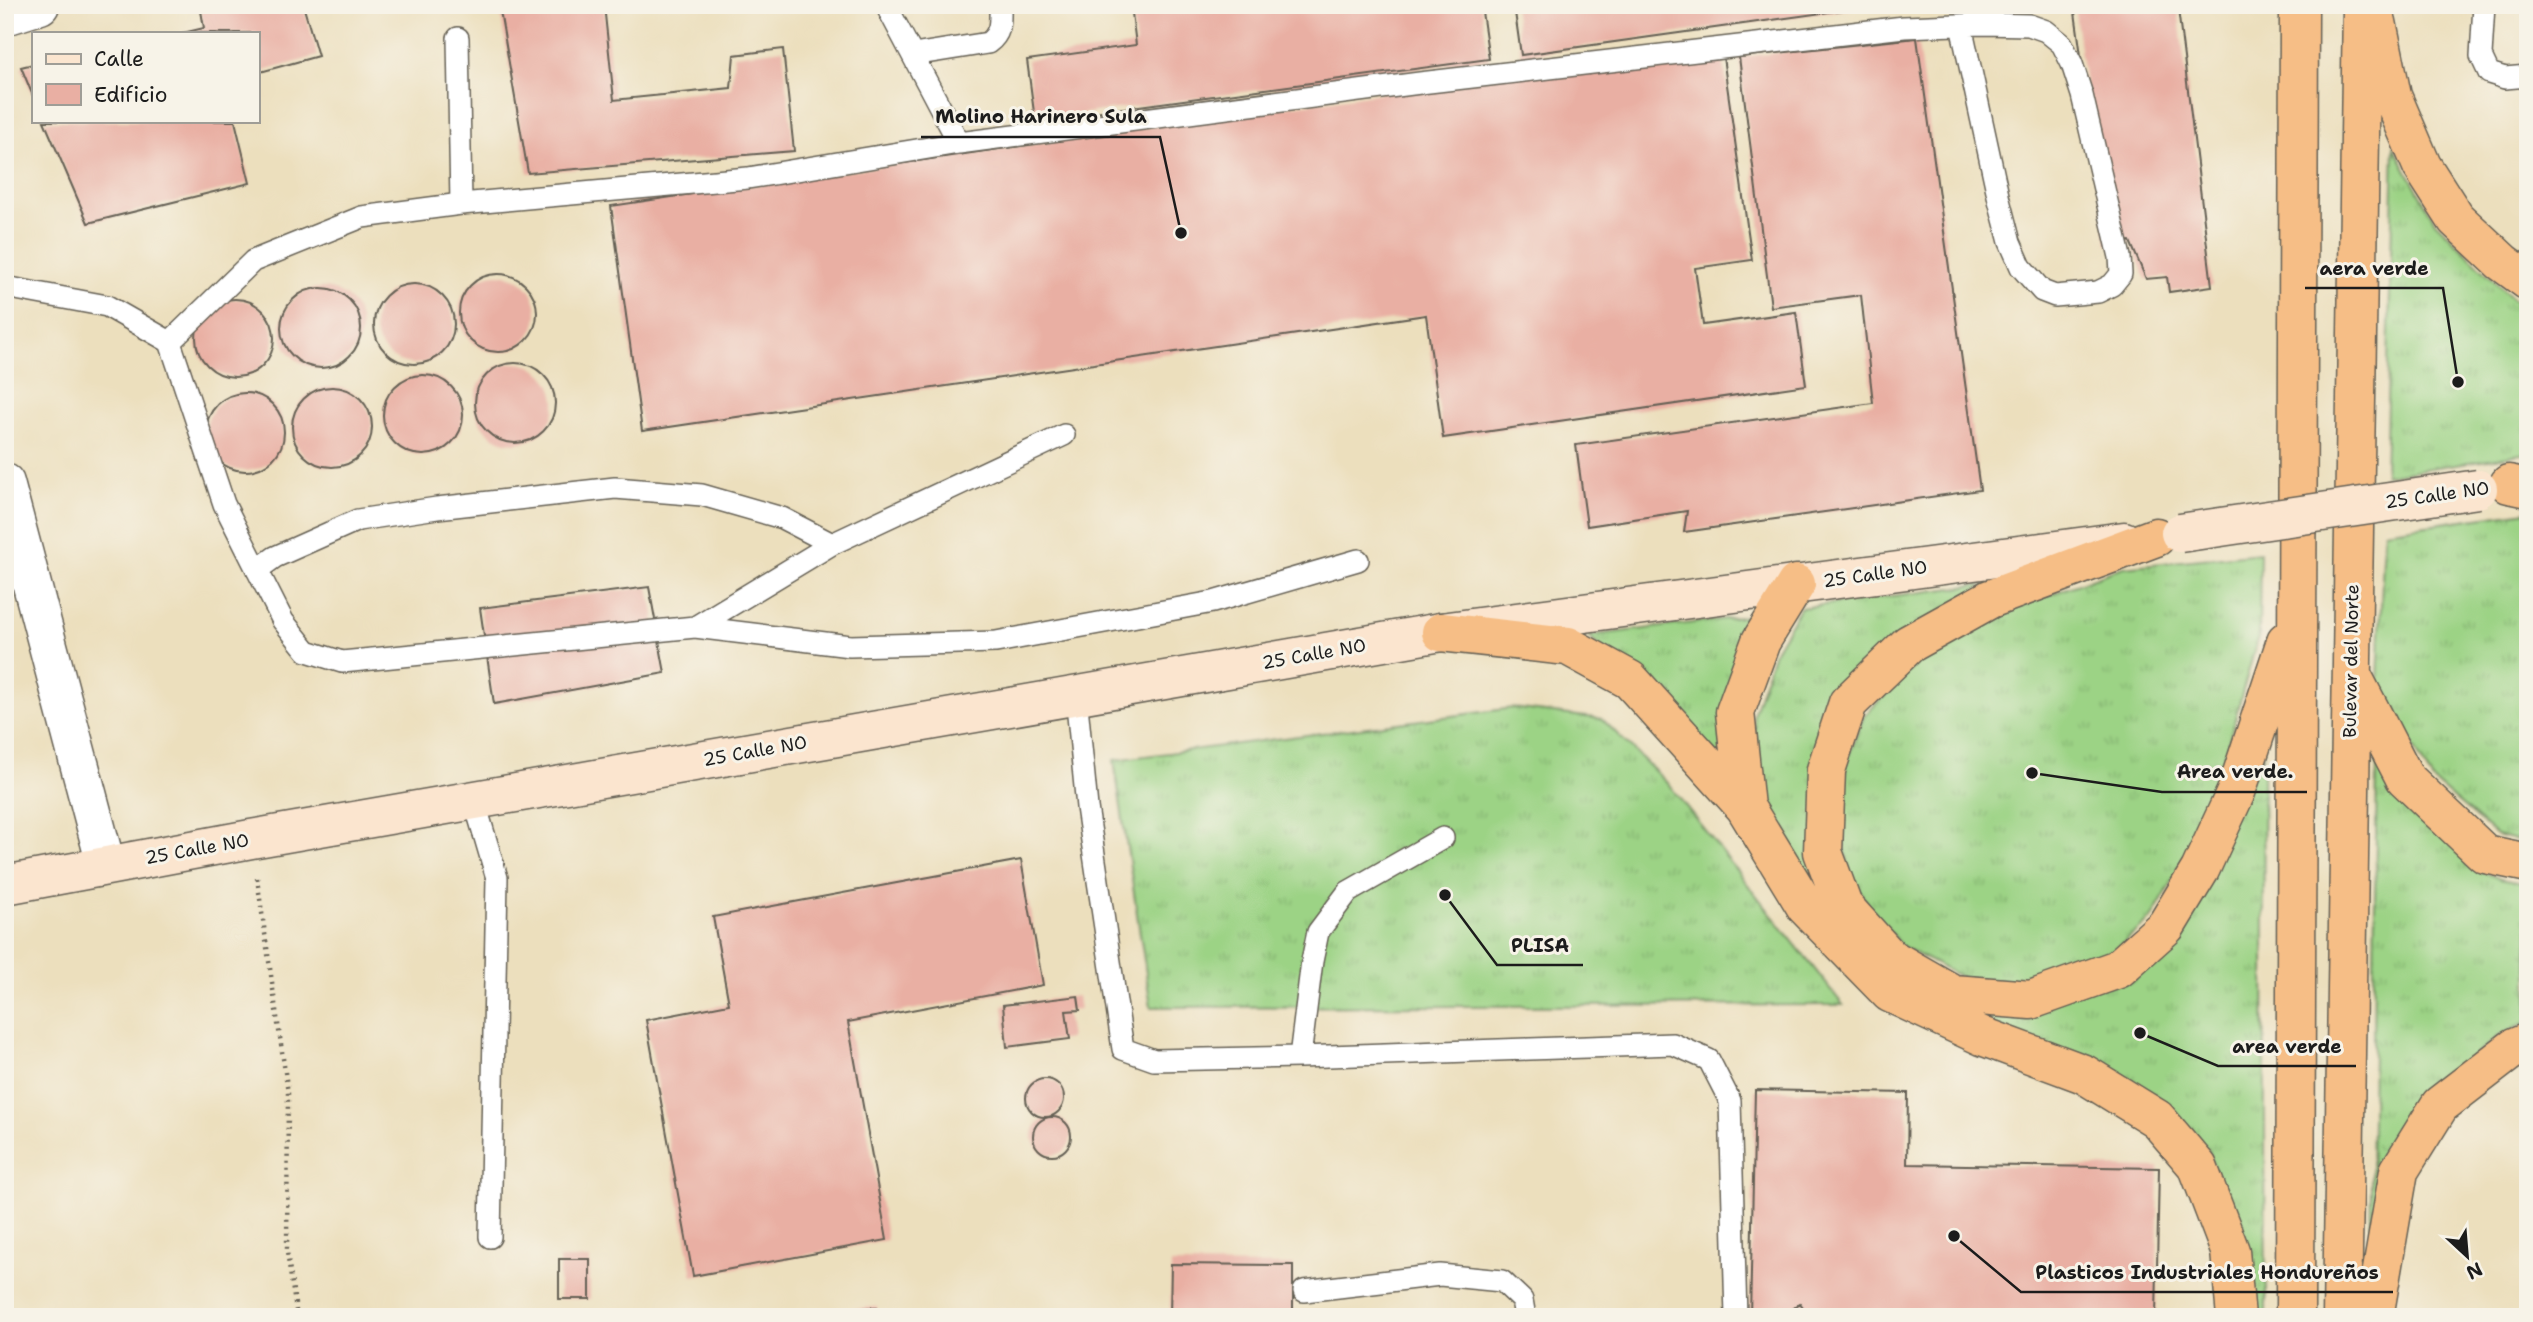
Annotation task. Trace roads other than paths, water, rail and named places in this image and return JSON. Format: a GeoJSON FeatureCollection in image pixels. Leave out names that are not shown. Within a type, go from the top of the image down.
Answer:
{"type":"FeatureCollection","features":[{"type":"Feature","properties":{"kind":"highway"},"geometry":{"type":"LineString","coordinates":[[2295,1317],[2299,5]]}},
{"type":"Feature","properties":{"kind":"highway","name":"Bulevar del Norte"},"geometry":{"type":"LineString","coordinates":[[2342,1317],[2362,5]]}},
{"type":"Feature","properties":{"kind":"highway"},"geometry":{"type":"LineString","coordinates":[[2374,5],[2392,96],[2422,166],[2456,219],[2502,262],[2528,281]]}},
{"type":"Feature","properties":{"kind":"highway"},"geometry":{"type":"LineString","coordinates":[[2168,535],[1978,605],[1909,644],[1848,703],[1826,769],[1823,852],[1843,906],[1890,958],[1953,994],[2031,1000],[2118,969],[2166,926],[2200,870],[2236,792],[2297,609]]}},
{"type":"Feature","properties":{"kind":"highway"},"geometry":{"type":"LineString","coordinates":[[1745,807],[1735,712],[1761,641],[1796,584]]}},
{"type":"Feature","properties":{"kind":"highway"},"geometry":{"type":"LineString","coordinates":[[1441,632],[1567,646],[1630,680],[1745,807],[1806,907],[1890,993],[1982,1036],[2084,1074],[2157,1119],[2198,1167],[2230,1251],[2236,1317]]}},
{"type":"Feature","properties":{"kind":"highway"},"geometry":{"type":"LineString","coordinates":[[2350,672],[2405,778],[2485,853],[2528,863]]}},
{"type":"Feature","properties":{"kind":"highway"},"geometry":{"type":"LineString","coordinates":[[2374,1317],[2399,1171],[2440,1105],[2514,1048],[2528,1042]]}},
{"type":"Feature","properties":{"kind":"main road","name":"25 Calle NO"},"geometry":{"type":"LineString","coordinates":[[5,885],[251,839],[1441,632],[2168,535],[2511,486]]}},
{"type":"Feature","properties":{"kind":"street"},"geometry":{"type":"LineString","coordinates":[[5,16],[40,5]]}},
{"type":"Feature","properties":{"kind":"street"},"geometry":{"type":"LineString","coordinates":[[5,483],[106,865]]}},
{"type":"Feature","properties":{"kind":"lane"},"geometry":{"type":"LineString","coordinates":[[886,5],[959,143]]}},
{"type":"Feature","properties":{"kind":"lane"},"geometry":{"type":"LineString","coordinates":[[913,55],[988,43],[1000,30],[1000,5]]}},
{"type":"Feature","properties":{"kind":"lane"},"geometry":{"type":"LineString","coordinates":[[2484,5],[2481,56],[2489,73],[2505,78],[2528,76]]}},
{"type":"Feature","properties":{"kind":"lane"},"geometry":{"type":"LineString","coordinates":[[170,342],[253,261],[362,217],[460,204],[748,178],[959,143],[1434,81],[1904,27],[1961,25],[2029,25],[2046,31],[2062,44],[2082,95],[2120,257],[2121,274],[2112,285],[2098,292],[2055,296],[2042,291],[2021,267],[2010,242],[1999,200],[1961,25]]}},
{"type":"Feature","properties":{"kind":"lane"},"geometry":{"type":"LineString","coordinates":[[458,38],[460,204]]}},
{"type":"Feature","properties":{"kind":"lane"},"geometry":{"type":"LineString","coordinates":[[5,287],[107,306],[170,342],[224,504],[283,621],[307,651],[342,662],[695,627],[850,646],[996,642],[1213,602],[1358,560]]}},
{"type":"Feature","properties":{"kind":"lane"},"geometry":{"type":"LineString","coordinates":[[695,627],[832,544],[1064,435]]}},
{"type":"Feature","properties":{"kind":"lane"},"geometry":{"type":"LineString","coordinates":[[257,570],[275,557],[358,520],[437,508],[615,488],[702,495],[782,518],[832,544]]}},
{"type":"Feature","properties":{"kind":"lane"},"geometry":{"type":"LineString","coordinates":[[1076,695],[1087,807],[1123,1049],[1154,1060],[1673,1044],[1709,1060],[1730,1101],[1736,1317]]}},
{"type":"Feature","properties":{"kind":"lane"},"geometry":{"type":"LineString","coordinates":[[474,800],[497,878],[490,1237]]}},
{"type":"Feature","properties":{"kind":"lane"},"geometry":{"type":"LineString","coordinates":[[1300,1057],[1318,932],[1348,892],[1443,838]]}},
{"type":"Feature","properties":{"kind":"lane"},"geometry":{"type":"LineString","coordinates":[[1304,1291],[1440,1275],[1502,1280],[1522,1300],[1525,1317]]}},
{"type":"Feature","properties":{"kind":"place","name":"Molino Harinero Sula"},"geometry":{"type":"Point","coordinates":[1181,233]}},
{"type":"Feature","properties":{"kind":"place","name":"aera verde"},"geometry":{"type":"Point","coordinates":[2458,382]}},
{"type":"Feature","properties":{"kind":"place","name":"Area verde."},"geometry":{"type":"Point","coordinates":[2032,773]}},
{"type":"Feature","properties":{"kind":"place","name":"PLISA"},"geometry":{"type":"Point","coordinates":[1445,895]}},
{"type":"Feature","properties":{"kind":"place","name":"area verde"},"geometry":{"type":"Point","coordinates":[2140,1033]}},
{"type":"Feature","properties":{"kind":"place","name":"Plasticos Industriales Hondureños"},"geometry":{"type":"Point","coordinates":[1954,1236]}}]}
